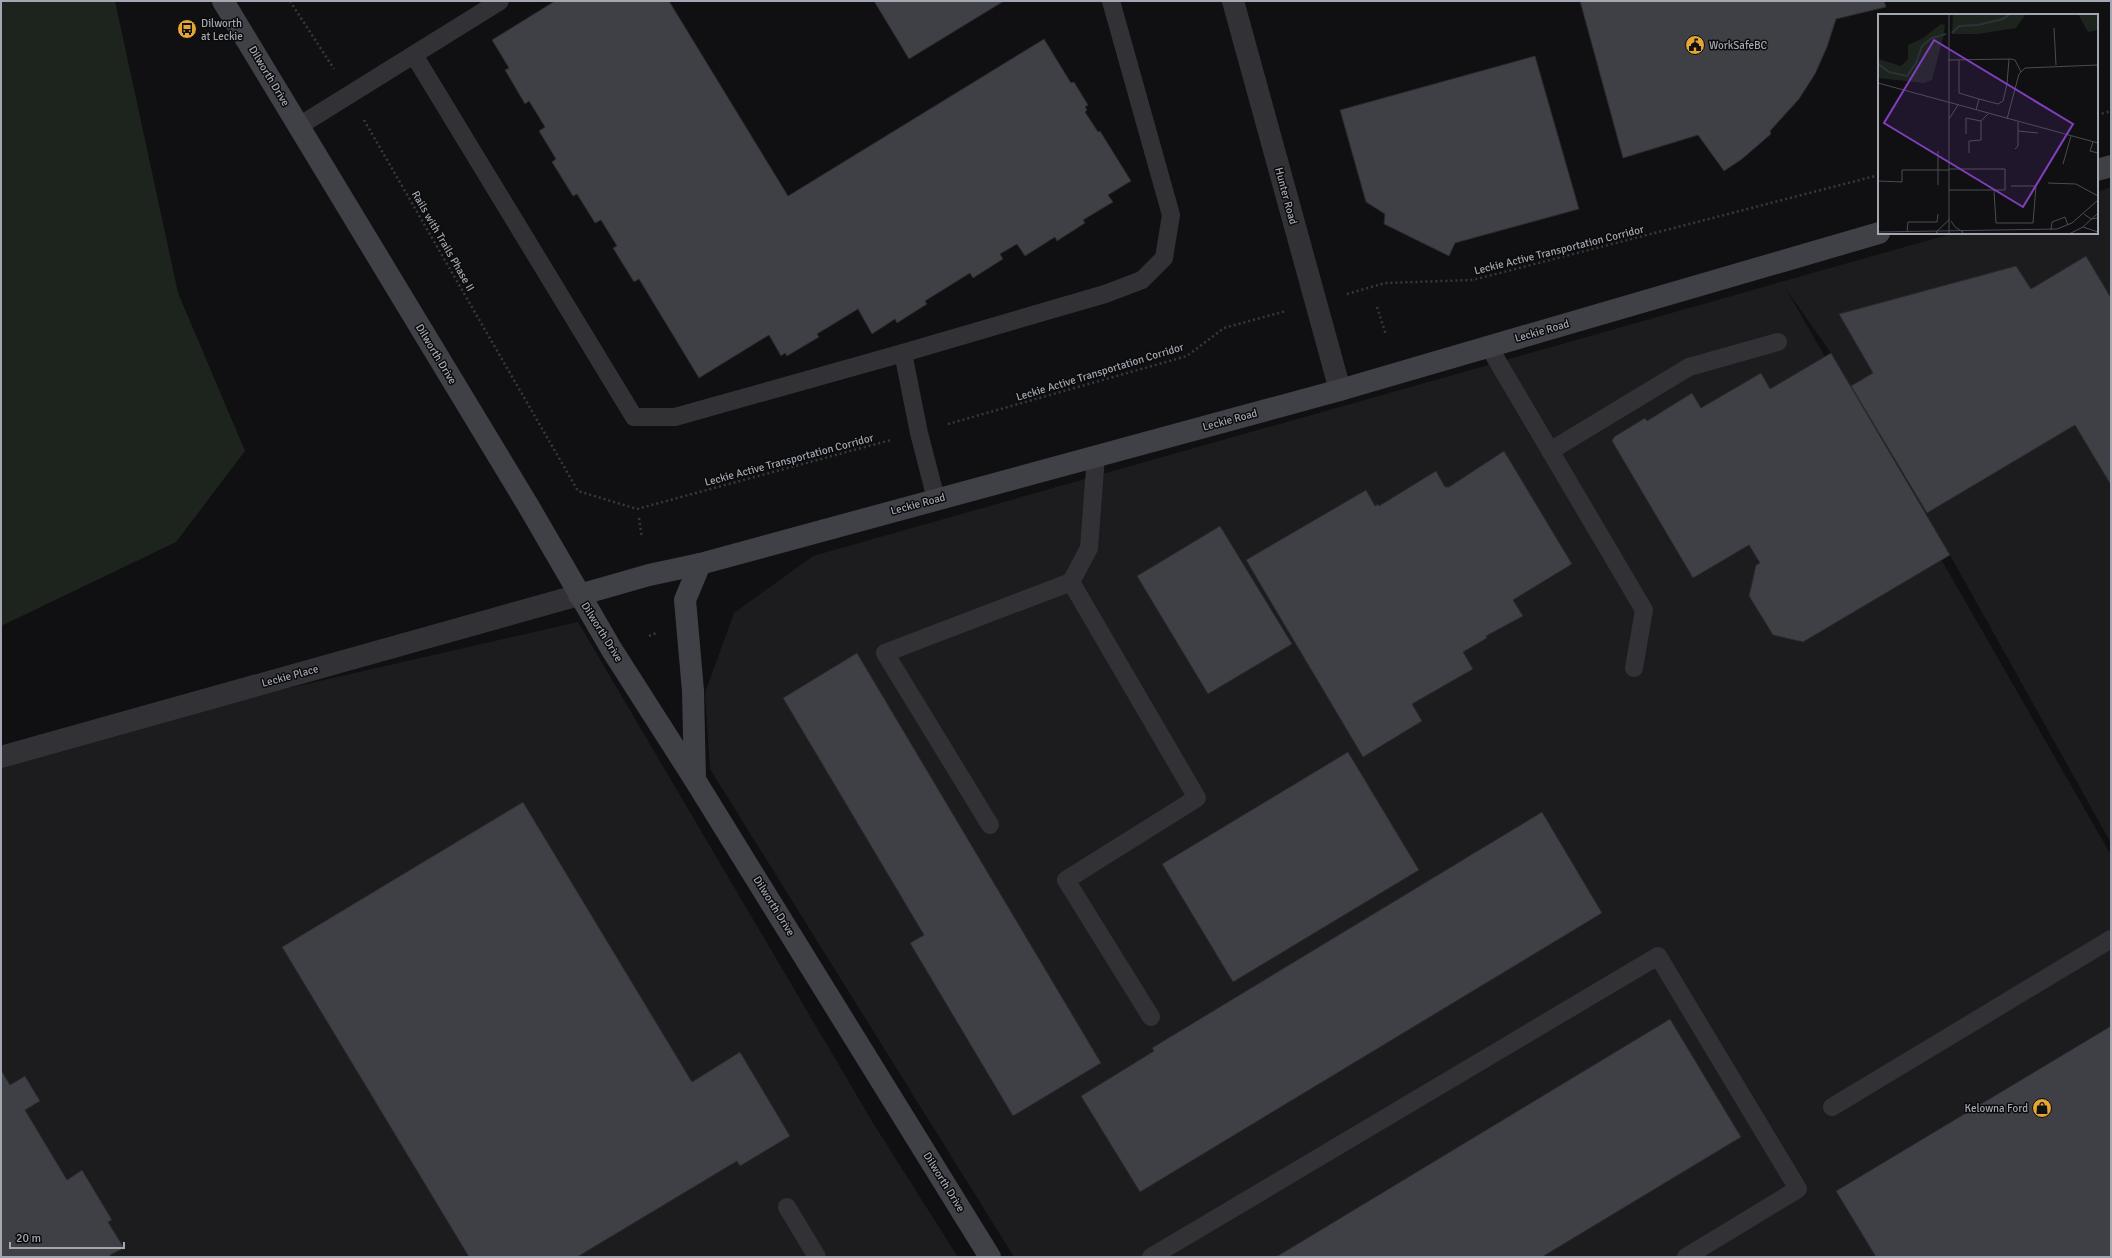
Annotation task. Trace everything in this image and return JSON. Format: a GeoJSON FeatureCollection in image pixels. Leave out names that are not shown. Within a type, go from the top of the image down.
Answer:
{"type":"FeatureCollection","features":[{"type":"Feature","properties":{"kind":"main road","name":"Dilworth Drive"},"geometry":{"type":"LineString","coordinates":[[223,1],[529,507],[578,594],[696,780],[990,1257]]}},
{"type":"Feature","properties":{"kind":"main road"},"geometry":{"type":"LineString","coordinates":[[2098,170],[2111,166]]}},
{"type":"Feature","properties":{"kind":"main road","name":"Leckie Road"},"geometry":{"type":"LineString","coordinates":[[578,594],[649,575],[700,564],[1340,390],[1878,233]]}},
{"type":"Feature","properties":{"kind":"main road"},"geometry":{"type":"LineString","coordinates":[[696,780],[693,691],[685,600],[700,564]]}},
{"type":"Feature","properties":{"kind":"street","name":"Hunter Road"},"geometry":{"type":"LineString","coordinates":[[1233,1],[1340,390]]}},
{"type":"Feature","properties":{"kind":"street","name":"Leckie Place"},"geometry":{"type":"LineString","coordinates":[[1,757],[578,594]]}},
{"type":"Feature","properties":{"kind":"lane"},"geometry":{"type":"LineString","coordinates":[[299,126],[350,96],[500,1]]}},
{"type":"Feature","properties":{"kind":"lane"},"geometry":{"type":"LineString","coordinates":[[414,55],[634,417],[675,417],[1105,294],[1142,280],[1164,258],[1171,215],[1111,1]]}},
{"type":"Feature","properties":{"kind":"lane"},"geometry":{"type":"LineString","coordinates":[[1550,450],[1689,367],[1778,342]]}},
{"type":"Feature","properties":{"kind":"lane"},"geometry":{"type":"LineString","coordinates":[[1489,347],[1644,610],[1634,668]]}},
{"type":"Feature","properties":{"kind":"lane"},"geometry":{"type":"LineString","coordinates":[[903,353],[919,433],[936,499]]}},
{"type":"Feature","properties":{"kind":"lane"},"geometry":{"type":"LineString","coordinates":[[990,826],[885,653],[1071,582],[1089,548],[1096,456]]}},
{"type":"Feature","properties":{"kind":"lane"},"geometry":{"type":"LineString","coordinates":[[1071,582],[1198,798],[1066,880],[1151,1017]]}},
{"type":"Feature","properties":{"kind":"lane"},"geometry":{"type":"LineString","coordinates":[[1832,1106],[2111,939]]}},
{"type":"Feature","properties":{"kind":"lane"},"geometry":{"type":"LineString","coordinates":[[1151,1257],[1658,956],[1798,1189],[1686,1257]]}},
{"type":"Feature","properties":{"kind":"lane"},"geometry":{"type":"LineString","coordinates":[[787,1207],[817,1257]]}},
{"type":"Feature","properties":{"kind":"path","name":"Rails with Trails Phase II"},"geometry":{"type":"LineString","coordinates":[[290,1],[350,96],[578,491]]}},
{"type":"Feature","properties":{"kind":"path"},"geometry":{"type":"LineString","coordinates":[[2098,115],[2111,111]]}},
{"type":"Feature","properties":{"kind":"path","name":"Leckie Active Transportation Corridor"},"geometry":{"type":"LineString","coordinates":[[578,491],[637,509],[919,433],[1188,356],[1224,328],[1385,283],[1474,280],[1878,175]]}},
{"type":"Feature","properties":{"kind":"path"},"geometry":{"type":"LineString","coordinates":[[1377,307],[1386,335]]}},
{"type":"Feature","properties":{"kind":"path"},"geometry":{"type":"LineString","coordinates":[[639,518],[642,538]]}},
{"type":"Feature","properties":{"kind":"shaded area"},"geometry":{"type":"Polygon","coordinates":[[[1,1],[115,1],[178,293],[245,451],[176,542],[1,626],[1,1]]]}},
{"type":"Feature","properties":{"kind":"shaded area"},"geometry":{"type":"Polygon","coordinates":[[[2111,187],[2111,843],[1950,555],[1831,353],[1786,289],[2111,855],[2111,1257],[1014,1257],[710,769],[705,693],[734,613],[813,556],[1950,234],[2098,234],[2098,192],[2111,187]]]}},
{"type":"Feature","properties":{"kind":"shaded area"},"geometry":{"type":"Polygon","coordinates":[[[578,622],[873,1123],[958,1257],[1,1257],[1,754],[578,622]]]}},
{"type":"Feature","properties":{"kind":"building"},"geometry":{"type":"Polygon","coordinates":[[[555,1],[669,1],[788,196],[1044,39],[1071,83],[1074,82],[1088,105],[1085,107],[1087,110],[1085,112],[1098,132],[1100,131],[1131,181],[1108,195],[1113,202],[1083,220],[1085,223],[1057,241],[1055,237],[1025,256],[1017,244],[1000,254],[1003,259],[973,278],[970,273],[925,301],[927,304],[897,323],[895,319],[872,334],[858,309],[817,334],[819,337],[787,356],[785,353],[781,356],[769,335],[699,378],[639,279],[634,282],[613,248],[617,246],[601,220],[595,223],[577,194],[573,196],[552,162],[556,159],[539,131],[545,127],[529,101],[525,104],[505,70],[509,68],[492,40],[555,1]]]}},
{"type":"Feature","properties":{"kind":"building"},"geometry":{"type":"Polygon","coordinates":[[[874,1],[1004,1],[909,59],[874,1]]]}},
{"type":"Feature","properties":{"kind":"building"},"geometry":{"type":"Polygon","coordinates":[[[1580,1],[1884,1],[1886,7],[1836,19],[1827,47],[1815,74],[1799,99],[1770,131],[1771,134],[1742,159],[1724,171],[1698,135],[1623,158],[1580,1]]]}},
{"type":"Feature","properties":{"kind":"building"},"geometry":{"type":"Polygon","coordinates":[[[1535,56],[1579,209],[1455,243],[1449,256],[1384,224],[1385,214],[1366,202],[1340,110],[1535,56]]]}},
{"type":"Feature","properties":{"kind":"building"},"geometry":{"type":"Polygon","coordinates":[[[2086,256],[2111,298],[2111,485],[2075,425],[1927,513],[1851,386],[1873,373],[1839,314],[2016,266],[2031,289],[2086,256]]]}},
{"type":"Feature","properties":{"kind":"building"},"geometry":{"type":"Polygon","coordinates":[[[1831,353],[1950,555],[1803,642],[1773,635],[1749,596],[1756,565],[1760,563],[1749,545],[1693,578],[1612,441],[1614,437],[1645,418],[1647,421],[1692,393],[1701,408],[1761,373],[1770,389],[1831,353]]]}},
{"type":"Feature","properties":{"kind":"building"},"geometry":{"type":"Polygon","coordinates":[[[1504,451],[1572,564],[1513,600],[1523,616],[1486,636],[1487,638],[1463,652],[1473,669],[1412,704],[1422,721],[1363,757],[1246,560],[1366,490],[1375,506],[1378,504],[1379,506],[1436,471],[1445,487],[1449,487],[1504,451]]]}},
{"type":"Feature","properties":{"kind":"building"},"geometry":{"type":"Polygon","coordinates":[[[1220,526],[1292,644],[1208,694],[1137,576],[1220,526]]]}},
{"type":"Feature","properties":{"kind":"building"},"geometry":{"type":"Polygon","coordinates":[[[857,653],[1101,1063],[1013,1116],[910,943],[924,935],[783,698],[857,653]]]}},
{"type":"Feature","properties":{"kind":"building"},"geometry":{"type":"Polygon","coordinates":[[[1348,752],[1419,870],[1233,982],[1162,864],[1348,752]]]}},
{"type":"Feature","properties":{"kind":"building"},"geometry":{"type":"Polygon","coordinates":[[[523,802],[692,1082],[740,1052],[790,1136],[740,1166],[737,1161],[577,1257],[469,1257],[282,947],[523,802]]]}},
{"type":"Feature","properties":{"kind":"building"},"geometry":{"type":"Polygon","coordinates":[[[1542,812],[1602,913],[1140,1192],[1081,1096],[1154,1051],[1152,1048],[1542,812]]]}},
{"type":"Feature","properties":{"kind":"building"},"geometry":{"type":"Polygon","coordinates":[[[1670,1019],[1741,1137],[1542,1257],[1276,1257],[1670,1019]]]}},
{"type":"Feature","properties":{"kind":"building","name":"Kelowna Ford"},"geometry":{"type":"Polygon","coordinates":[[[2111,1026],[2111,1257],[1876,1257],[1836,1191],[2111,1026]]]}},
{"type":"Feature","properties":{"kind":"building"},"geometry":{"type":"Polygon","coordinates":[[[1,1070],[10,1085],[25,1076],[40,1101],[25,1110],[67,1180],[82,1170],[112,1220],[108,1222],[124,1248],[110,1255],[111,1257],[1,1257],[1,1070]]]}},
{"type":"Feature","properties":{"kind":"place","name":"Dilworth at Leckie"},"geometry":{"type":"Point","coordinates":[187,29]}},
{"type":"Feature","properties":{"kind":"place","name":"WorkSafeBC"},"geometry":{"type":"Point","coordinates":[1695,45]}},
{"type":"Feature","properties":{"kind":"place","name":"Kelowna Ford"},"geometry":{"type":"Point","coordinates":[2042,1108]}}]}
